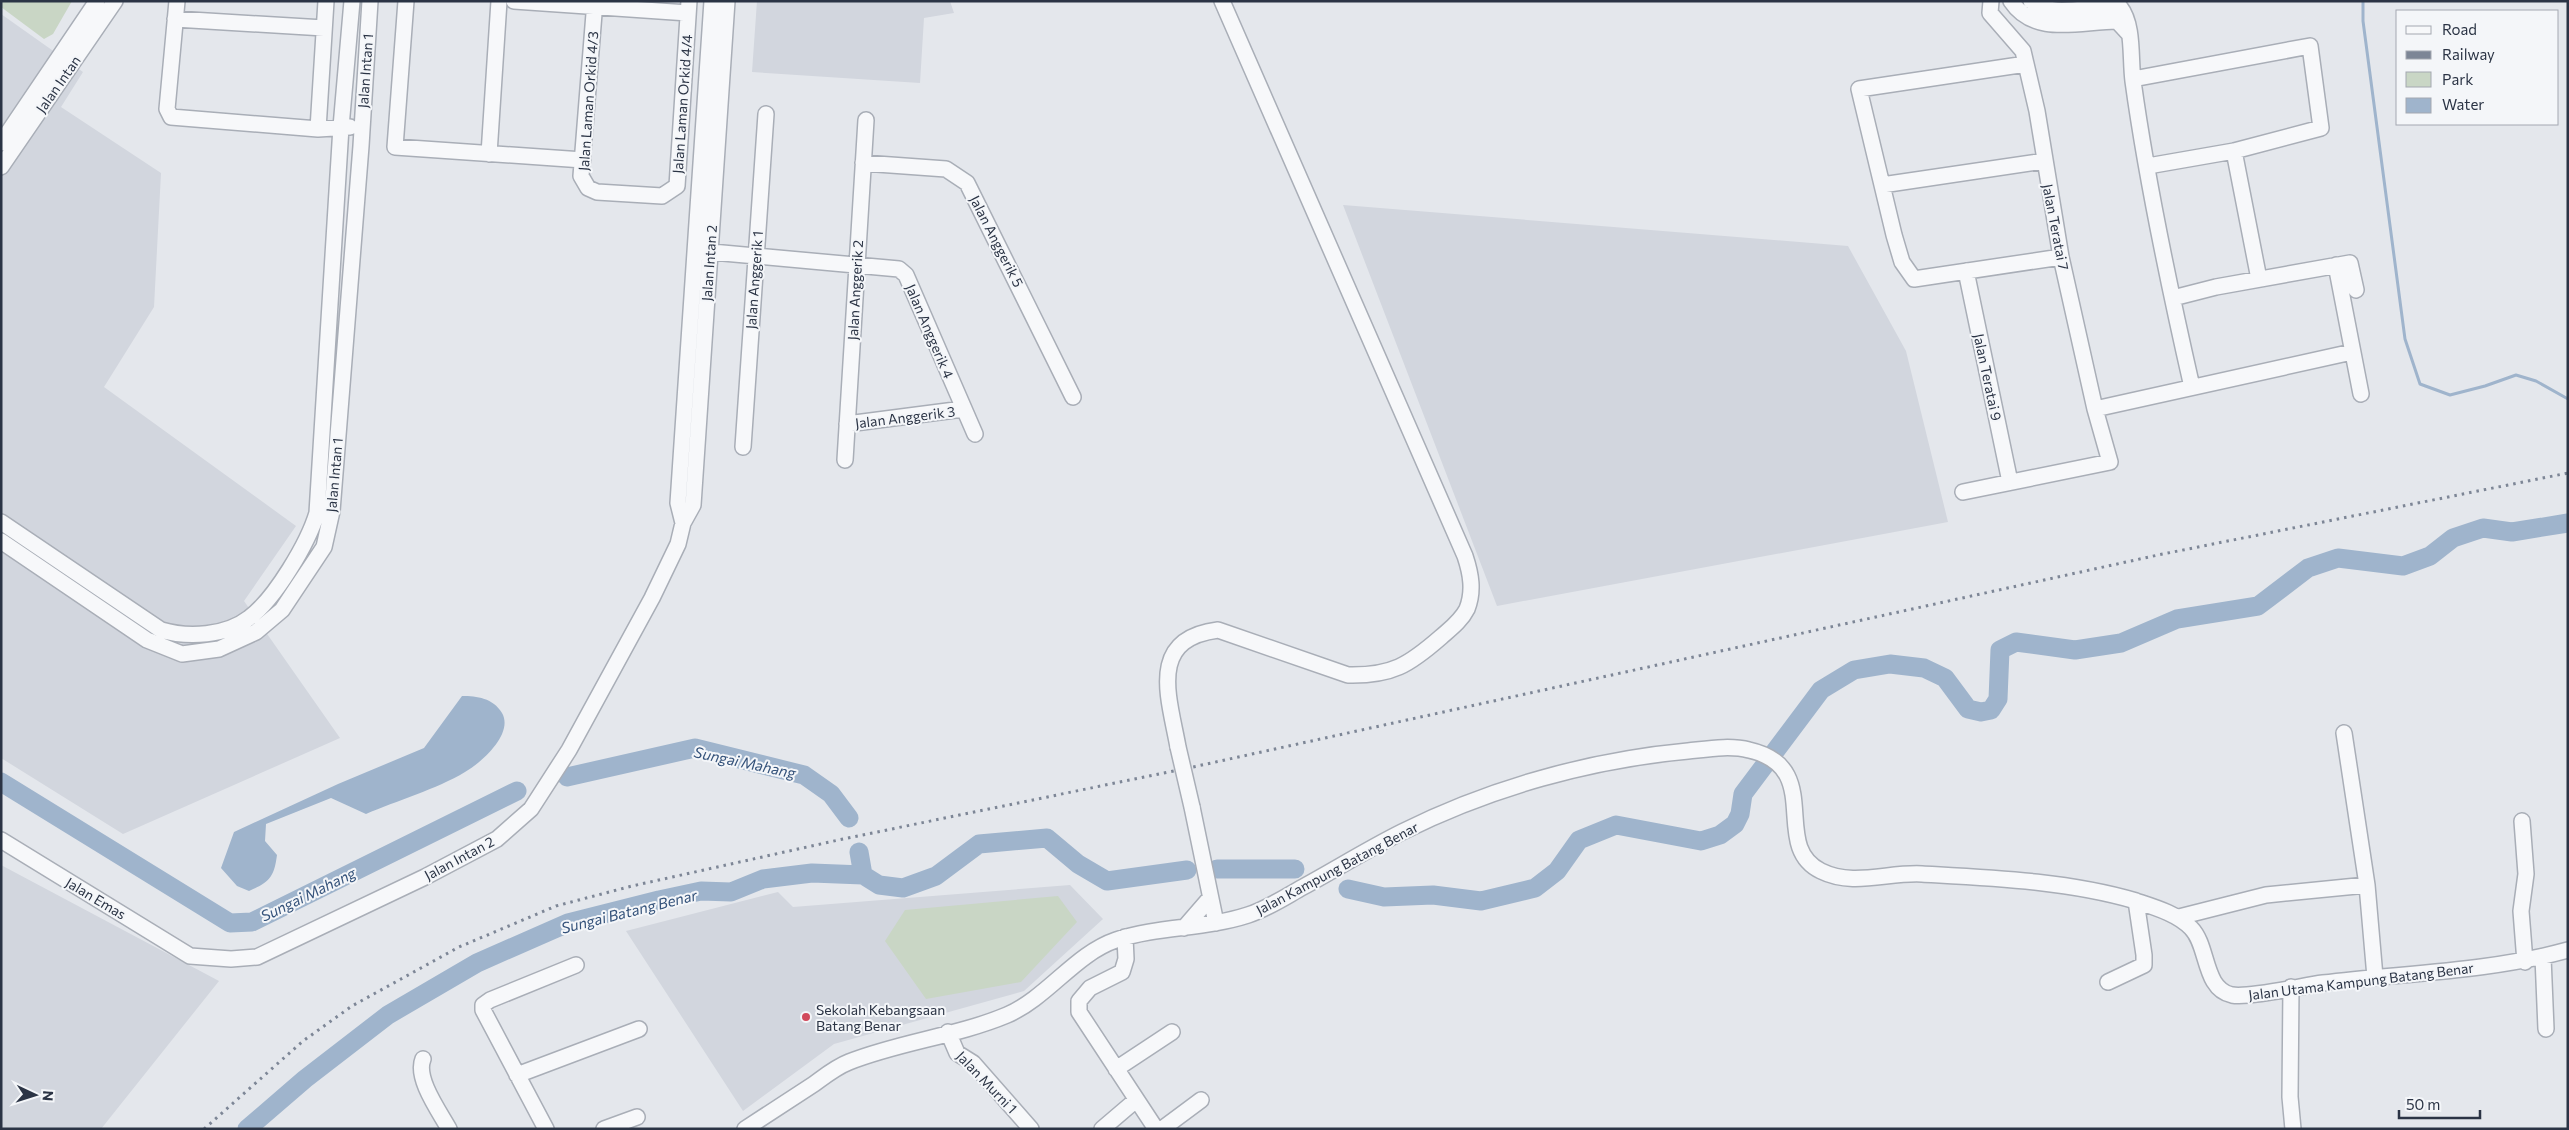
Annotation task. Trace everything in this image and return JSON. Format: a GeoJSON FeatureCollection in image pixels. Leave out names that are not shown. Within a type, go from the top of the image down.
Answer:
{"type":"FeatureCollection","features":[{"type":"Feature","properties":{"kind":"street","name":"Jalan Intan"},"geometry":{"type":"LineString","coordinates":[[1,143],[97,1]]}},
{"type":"Feature","properties":{"kind":"street","name":"Jalan Intan"},"geometry":{"type":"LineString","coordinates":[[1,167],[115,1]]}},
{"type":"Feature","properties":{"kind":"street"},"geometry":{"type":"LineString","coordinates":[[177,1],[167,109],[171,117],[318,129],[361,128]]}},
{"type":"Feature","properties":{"kind":"street"},"geometry":{"type":"LineString","coordinates":[[318,129],[326,1]]}},
{"type":"Feature","properties":{"kind":"street","name":"Jalan Intan 1"},"geometry":{"type":"LineString","coordinates":[[1,522],[161,630],[179,636],[201,634],[235,627],[250,618],[266,601],[299,556],[311,532],[317,513],[341,127],[352,1]]}},
{"type":"Feature","properties":{"kind":"street","name":"Jalan Intan 1"},"geometry":{"type":"LineString","coordinates":[[1,541],[147,640],[182,654],[219,649],[256,632],[282,610],[324,547],[332,511],[370,1]]}},
{"type":"Feature","properties":{"kind":"street"},"geometry":{"type":"LineString","coordinates":[[406,1],[395,147],[583,160]]}},
{"type":"Feature","properties":{"kind":"street"},"geometry":{"type":"LineString","coordinates":[[489,154],[499,1]]}},
{"type":"Feature","properties":{"kind":"street"},"geometry":{"type":"LineString","coordinates":[[514,1],[689,7]]}},
{"type":"Feature","properties":{"kind":"street","name":"Jalan Intan 2"},"geometry":{"type":"LineString","coordinates":[[702,251],[712,1]]}},
{"type":"Feature","properties":{"kind":"street","name":"Jalan Intan 2"},"geometry":{"type":"LineString","coordinates":[[190,956],[257,957],[497,839],[531,809],[570,750],[652,598],[678,544],[683,523],[678,503],[727,1]]}},
{"type":"Feature","properties":{"kind":"street"},"geometry":{"type":"LineString","coordinates":[[1216,923],[1178,747],[1166,673],[1172,656],[1187,639],[1203,632],[1218,630],[1348,675],[1366,676],[1394,670],[1414,660],[1459,621],[1467,608],[1472,577],[1465,556],[1222,1]]}},
{"type":"Feature","properties":{"kind":"street","name":"Jalan Teratai 7"},"geometry":{"type":"LineString","coordinates":[[1991,1],[1990,13],[2023,51],[2061,257],[2095,409],[2110,462],[2010,482]]}},
{"type":"Feature","properties":{"kind":"street"},"geometry":{"type":"LineString","coordinates":[[2011,1],[2017,10],[2026,17],[2048,25],[2117,21],[2129,34]]}},
{"type":"Feature","properties":{"kind":"street"},"geometry":{"type":"LineString","coordinates":[[2031,1],[2041,8],[2055,10],[2120,7],[2127,16],[2133,79],[2148,166],[2172,298],[2192,387]]}},
{"type":"Feature","properties":{"kind":"street","name":"Jalan Laman Orkid 4/3"},"geometry":{"type":"LineString","coordinates":[[595,4],[581,176],[588,188],[597,192],[629,194]]}},
{"type":"Feature","properties":{"kind":"street","name":"Jalan Laman Orkid 4/4"},"geometry":{"type":"LineString","coordinates":[[629,194],[662,196],[677,186],[689,7]]}},
{"type":"Feature","properties":{"kind":"street"},"geometry":{"type":"LineString","coordinates":[[175,19],[324,28]]}},
{"type":"Feature","properties":{"kind":"street"},"geometry":{"type":"LineString","coordinates":[[2133,79],[2310,46],[2321,128],[2234,151],[2148,166]]}},
{"type":"Feature","properties":{"kind":"street"},"geometry":{"type":"LineString","coordinates":[[2026,64],[1859,89],[1902,262],[1914,279],[2061,257]]}},
{"type":"Feature","properties":{"kind":"street","name":"Jalan Anggerik 1"},"geometry":{"type":"LineString","coordinates":[[743,447],[766,114]]}},
{"type":"Feature","properties":{"kind":"street","name":"Jalan Anggerik 2"},"geometry":{"type":"LineString","coordinates":[[845,460],[866,120]]}},
{"type":"Feature","properties":{"kind":"street"},"geometry":{"type":"LineString","coordinates":[[2234,151],[2259,279]]}},
{"type":"Feature","properties":{"kind":"street"},"geometry":{"type":"LineString","coordinates":[[1882,184],[2044,161]]}},
{"type":"Feature","properties":{"kind":"street","name":"Jalan Anggerik 5"},"geometry":{"type":"LineString","coordinates":[[863,163],[946,170],[967,183],[1073,397]]}},
{"type":"Feature","properties":{"kind":"street"},"geometry":{"type":"LineString","coordinates":[[702,251],[857,264]]}},
{"type":"Feature","properties":{"kind":"street"},"geometry":{"type":"LineString","coordinates":[[2172,298],[2259,279],[2350,263],[2356,290]]}},
{"type":"Feature","properties":{"kind":"street","name":"Jalan Anggerik 4"},"geometry":{"type":"LineString","coordinates":[[857,264],[899,269],[906,274],[975,434]]}},
{"type":"Feature","properties":{"kind":"street"},"geometry":{"type":"LineString","coordinates":[[2336,265],[2361,394]]}},
{"type":"Feature","properties":{"kind":"street","name":"Jalan Teratai 9"},"geometry":{"type":"LineString","coordinates":[[1966,272],[2010,482]]}},
{"type":"Feature","properties":{"kind":"street"},"geometry":{"type":"LineString","coordinates":[[2095,409],[2352,352]]}},
{"type":"Feature","properties":{"kind":"street","name":"Jalan Anggerik 3"},"geometry":{"type":"LineString","coordinates":[[847,424],[964,409]]}},
{"type":"Feature","properties":{"kind":"street"},"geometry":{"type":"LineString","coordinates":[[1963,492],[2010,482]]}},
{"type":"Feature","properties":{"kind":"street"},"geometry":{"type":"LineString","coordinates":[[2344,733],[2367,885],[2375,978]]}},
{"type":"Feature","properties":{"kind":"street","name":"Jalan Kampung Batang Benar"},"geometry":{"type":"LineString","coordinates":[[745,1129],[843,1064],[1004,1016],[1031,1002],[1107,943],[1125,937],[1216,923],[1248,915],[1274,904],[1398,834],[1468,802],[1578,770],[1653,754],[1713,748],[1744,748],[1760,753],[1775,762]]}},
{"type":"Feature","properties":{"kind":"street","name":"Jalan Utama Kampung Batang Benar"},"geometry":{"type":"LineString","coordinates":[[1775,762],[1787,773],[1793,785],[1801,854],[1809,863],[1822,872],[1838,877],[1860,879],[1914,873],[2054,884],[2136,901],[2179,917],[2198,936],[2215,984],[2223,992],[2238,996],[2291,987],[2525,962],[2568,950]]}},
{"type":"Feature","properties":{"kind":"street"},"geometry":{"type":"LineString","coordinates":[[2522,821],[2526,874],[2521,911],[2525,962]]}},
{"type":"Feature","properties":{"kind":"street","name":"Jalan Emas"},"geometry":{"type":"LineString","coordinates":[[1,840],[190,956]]}},
{"type":"Feature","properties":{"kind":"street"},"geometry":{"type":"LineString","coordinates":[[2179,917],[2266,895],[2367,885]]}},
{"type":"Feature","properties":{"kind":"street"},"geometry":{"type":"LineString","coordinates":[[1210,898],[1222,910],[1232,914],[1248,915]]}},
{"type":"Feature","properties":{"kind":"street"},"geometry":{"type":"LineString","coordinates":[[1184,928],[1210,898]]}},
{"type":"Feature","properties":{"kind":"street"},"geometry":{"type":"LineString","coordinates":[[2108,982],[2144,965],[2136,901]]}},
{"type":"Feature","properties":{"kind":"street"},"geometry":{"type":"LineString","coordinates":[[1125,937],[1126,959],[1122,972],[1090,988],[1079,1001],[1080,1012],[1156,1129]]}},
{"type":"Feature","properties":{"kind":"street"},"geometry":{"type":"LineString","coordinates":[[2543,957],[2546,1029]]}},
{"type":"Feature","properties":{"kind":"street"},"geometry":{"type":"LineString","coordinates":[[546,1129],[483,1010],[484,1005],[490,1000],[576,965]]}},
{"type":"Feature","properties":{"kind":"street"},"geometry":{"type":"LineString","coordinates":[[2291,987],[2290,1097],[2293,1129]]}},
{"type":"Feature","properties":{"kind":"street"},"geometry":{"type":"LineString","coordinates":[[517,1075],[639,1029]]}},
{"type":"Feature","properties":{"kind":"street","name":"Jalan Murni 1"},"geometry":{"type":"LineString","coordinates":[[948,1032],[957,1053],[973,1064],[1031,1129]]}},
{"type":"Feature","properties":{"kind":"street"},"geometry":{"type":"LineString","coordinates":[[1116,1069],[1172,1032]]}},
{"type":"Feature","properties":{"kind":"street"},"geometry":{"type":"LineString","coordinates":[[423,1059],[419,1068],[422,1078],[449,1129]]}},
{"type":"Feature","properties":{"kind":"street"},"geometry":{"type":"LineString","coordinates":[[1102,1129],[1136,1100]]}},
{"type":"Feature","properties":{"kind":"street"},"geometry":{"type":"LineString","coordinates":[[1162,1129],[1200,1100]]}},
{"type":"Feature","properties":{"kind":"street"},"geometry":{"type":"LineString","coordinates":[[604,1129],[637,1117]]}},
{"type":"Feature","properties":{"kind":"shaded area"},"geometry":{"type":"Polygon","coordinates":[[[757,1],[950,1],[954,13],[924,18],[920,83],[752,72],[757,1]]]}},
{"type":"Feature","properties":{"kind":"shaded area"},"geometry":{"type":"Polygon","coordinates":[[[1,14],[83,72],[61,107],[161,173],[154,307],[104,387],[296,526],[244,601],[340,738],[123,834],[1,758],[1,14]]]}},
{"type":"Feature","properties":{"kind":"shaded area"},"geometry":{"type":"Polygon","coordinates":[[[1343,205],[1848,246],[1906,351],[1948,522],[1497,606],[1343,205]]]}},
{"type":"Feature","properties":{"kind":"shaded area"},"geometry":{"type":"Polygon","coordinates":[[[1,865],[219,981],[101,1129],[1,1129],[1,865]]]}},
{"type":"Feature","properties":{"kind":"shaded area","name":"Sekolah Kebangsaan Batang Benar"},"geometry":{"type":"Polygon","coordinates":[[[1070,885],[1103,919],[1024,991],[834,1044],[743,1111],[626,931],[778,892],[793,907],[1070,885]]]}},
{"type":"Feature","properties":{"kind":"green space"},"geometry":{"type":"Polygon","coordinates":[[[1,1],[72,1],[53,34],[44,39],[1,7],[1,1]]]}},
{"type":"Feature","properties":{"kind":"green space"},"geometry":{"type":"Polygon","coordinates":[[[1058,896],[1077,922],[1021,982],[926,999],[885,941],[905,910],[1058,896]]]}},
{"type":"Feature","properties":{"kind":"water"},"geometry":{"type":"Polygon","coordinates":[[[462,696],[479,697],[489,701],[502,713],[505,721],[500,739],[487,755],[472,768],[442,784],[366,814],[331,798],[266,824],[265,841],[277,855],[274,869],[270,878],[262,885],[249,891],[237,886],[221,868],[234,832],[338,784],[424,748],[462,696]]]}},
{"type":"Feature","properties":{"kind":"waterway"},"geometry":{"type":"LineString","coordinates":[[2363,1],[2363,21],[2405,339],[2420,384],[2450,395],[2485,386],[2516,375],[2536,381],[2568,399]]}},
{"type":"Feature","properties":{"kind":"waterway","name":"Sungai Batang Benar"},"geometry":{"type":"LineString","coordinates":[[1348,889],[1384,897],[1433,895],[1481,901],[1535,888],[1557,871],[1579,840],[1616,825],[1701,841],[1720,835],[1735,824],[1740,814],[1743,794],[1821,690],[1854,670],[1890,664],[1924,668],[1945,678],[1968,709],[1981,712],[1991,710],[1998,699],[2000,650],[2016,642],[2075,650],[2121,643],[2177,619],[2258,606],[2308,568],[2338,558],[2403,566],[2430,556],[2453,538],[2483,528],[2512,532],[2568,523]]}},
{"type":"Feature","properties":{"kind":"waterway","name":"Sungai Mahang"},"geometry":{"type":"LineString","coordinates":[[567,777],[695,748],[804,775],[831,794],[849,818]]}},
{"type":"Feature","properties":{"kind":"waterway","name":"Sungai Mahang"},"geometry":{"type":"LineString","coordinates":[[1,782],[230,923],[252,922],[517,791]]}},
{"type":"Feature","properties":{"kind":"waterway","name":"Sungai Batang Benar"},"geometry":{"type":"LineString","coordinates":[[247,1129],[305,1079],[388,1015],[477,963],[568,923],[701,891],[731,892],[763,879],[812,873],[863,875],[879,885],[903,888],[936,876],[979,844],[1047,838],[1078,864],[1107,881],[1187,870]]}},
{"type":"Feature","properties":{"kind":"waterway","name":"Sungai Mahang"},"geometry":{"type":"LineString","coordinates":[[859,852],[863,875]]}},
{"type":"Feature","properties":{"kind":"waterway","name":"Sungai Batang Benar"},"geometry":{"type":"LineString","coordinates":[[1217,869],[1295,869]]}},
{"type":"Feature","properties":{"kind":"railway"},"geometry":{"type":"LineString","coordinates":[[204,1129],[303,1041],[352,1006],[459,947],[556,906],[632,886],[843,839],[1193,767],[2158,555],[2568,473]]}},
{"type":"Feature","properties":{"kind":"place","name":"Sekolah Kebangsaan Batang Benar"},"geometry":{"type":"Point","coordinates":[806,1017]}}]}
